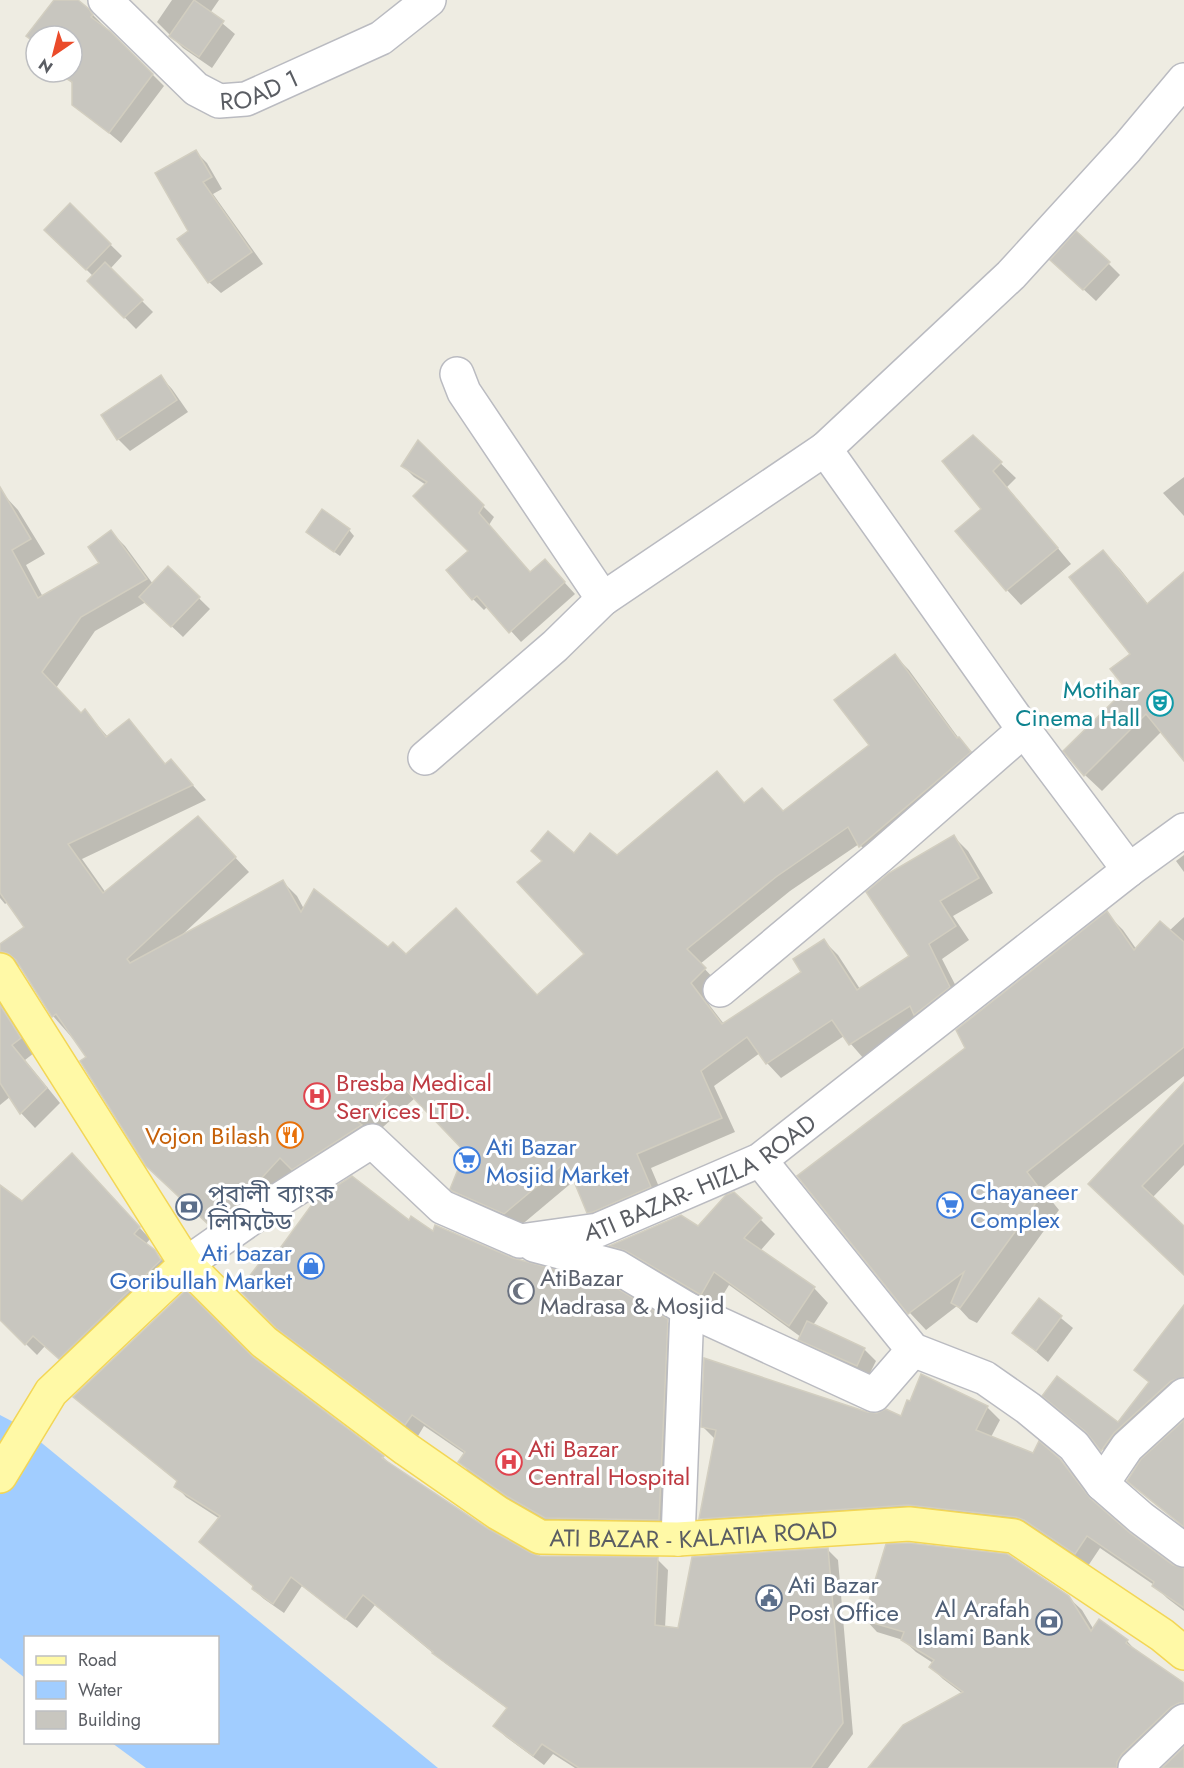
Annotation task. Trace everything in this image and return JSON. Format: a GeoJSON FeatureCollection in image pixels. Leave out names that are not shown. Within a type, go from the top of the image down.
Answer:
{"type":"FeatureCollection","features":[{"type":"Feature","properties":{"kind":"main road","name":"ATI BAZAR - KALATIA ROAD"},"geometry":{"type":"LineString","coordinates":[[0,970],[186,1264],[264,1342],[406,1449],[498,1513],[540,1537],[678,1539],[909,1524],[1014,1536],[1162,1635],[1184,1653]]}},
{"type":"Feature","properties":{"kind":"main road"},"geometry":{"type":"LineString","coordinates":[[0,1476],[51,1392],[186,1264]]}},
{"type":"Feature","properties":{"kind":"street","name":"ROAD 1"},"geometry":{"type":"LineString","coordinates":[[105,0],[196,89],[219,101],[246,99],[381,38],[429,0]]}},
{"type":"Feature","properties":{"kind":"street"},"geometry":{"type":"LineString","coordinates":[[425,758],[555,646],[603,599],[825,449],[1011,275],[1127,148],[1184,80]]}},
{"type":"Feature","properties":{"kind":"street"},"geometry":{"type":"LineString","coordinates":[[457,374],[464,392],[603,599]]}},
{"type":"Feature","properties":{"kind":"street"},"geometry":{"type":"LineString","coordinates":[[825,449],[1024,730],[1129,870]]}},
{"type":"Feature","properties":{"kind":"street"},"geometry":{"type":"LineString","coordinates":[[720,990],[880,856],[1024,730]]}},
{"type":"Feature","properties":{"kind":"street","name":"ATI BAZAR- HIZLA ROAD"},"geometry":{"type":"LineString","coordinates":[[520,1241],[598,1230],[760,1160],[1129,870],[1184,830]]}},
{"type":"Feature","properties":{"kind":"street"},"geometry":{"type":"LineString","coordinates":[[186,1264],[263,1210],[372,1141],[442,1207],[520,1241],[617,1267],[687,1309],[874,1395],[913,1350]]}},
{"type":"Feature","properties":{"kind":"street"},"geometry":{"type":"LineString","coordinates":[[760,1160],[913,1350],[985,1378],[1019,1402],[1074,1446],[1102,1484],[1141,1518],[1184,1550]]}},
{"type":"Feature","properties":{"kind":"street"},"geometry":{"type":"LineString","coordinates":[[678,1539],[687,1309]]}},
{"type":"Feature","properties":{"kind":"street"},"geometry":{"type":"LineString","coordinates":[[1102,1484],[1127,1447],[1184,1395]]}},
{"type":"Feature","properties":{"kind":"street"},"geometry":{"type":"LineString","coordinates":[[1135,1768],[1184,1721]]}},
{"type":"Feature","properties":{"kind":"water"},"geometry":{"type":"Polygon","coordinates":[[[0,1415],[21,1426],[438,1768],[146,1768],[113,1744],[219,1744],[219,1636],[24,1636],[24,1677],[0,1658],[0,1415]]]}},
{"type":"Feature","properties":{"kind":"building"},"geometry":{"type":"Polygon","coordinates":[[[54,0],[78,0],[89,9],[93,15],[91,17],[111,32],[153,74],[109,133],[72,105],[72,84],[84,84],[84,24],[35,24],[54,0]]]}},
{"type":"Feature","properties":{"kind":"building"},"geometry":{"type":"Polygon","coordinates":[[[194,0],[224,21],[199,57],[169,36],[194,0]]]}},
{"type":"Feature","properties":{"kind":"building"},"geometry":{"type":"Polygon","coordinates":[[[196,150],[212,177],[203,182],[252,252],[208,283],[177,239],[188,231],[155,173],[196,150]]]}},
{"type":"Feature","properties":{"kind":"building"},"geometry":{"type":"Polygon","coordinates":[[[70,203],[111,244],[86,270],[44,230],[70,203]]]}},
{"type":"Feature","properties":{"kind":"building"},"geometry":{"type":"Polygon","coordinates":[[[1076,231],[1110,262],[1083,290],[1050,260],[1076,231]]]}},
{"type":"Feature","properties":{"kind":"building"},"geometry":{"type":"Polygon","coordinates":[[[105,262],[143,300],[124,318],[87,281],[105,262]]]}},
{"type":"Feature","properties":{"kind":"building"},"geometry":{"type":"Polygon","coordinates":[[[161,375],[177,400],[117,440],[101,415],[161,375]]]}},
{"type":"Feature","properties":{"kind":"building"},"geometry":{"type":"Polygon","coordinates":[[[973,435],[1002,462],[993,471],[1058,548],[1006,591],[955,531],[981,509],[942,461],[973,435]]]}},
{"type":"Feature","properties":{"kind":"building"},"geometry":{"type":"Polygon","coordinates":[[[418,440],[484,505],[479,513],[530,572],[545,559],[565,582],[509,633],[477,596],[472,600],[446,570],[468,551],[413,496],[427,482],[401,466],[418,440]]]}},
{"type":"Feature","properties":{"kind":"building"},"geometry":{"type":"Polygon","coordinates":[[[0,487],[31,539],[12,550],[38,598],[99,563],[88,547],[111,530],[147,579],[81,617],[42,672],[81,713],[85,709],[106,737],[129,719],[165,764],[171,759],[193,785],[68,844],[103,893],[198,816],[236,857],[127,959],[130,963],[283,880],[301,912],[314,889],[388,947],[393,942],[406,954],[456,908],[537,995],[584,954],[517,882],[542,861],[531,851],[548,831],[574,853],[590,833],[617,855],[717,771],[744,803],[762,788],[783,811],[869,745],[834,700],[895,654],[957,738],[959,737],[971,752],[859,847],[848,827],[776,877],[687,949],[706,968],[691,983],[722,1024],[801,972],[793,959],[824,939],[857,990],[909,956],[866,892],[889,873],[954,835],[979,878],[940,901],[956,926],[929,944],[950,987],[914,1015],[910,1006],[849,1045],[832,1020],[766,1064],[747,1037],[701,1071],[722,1118],[637,1154],[651,1187],[593,1212],[587,1213],[566,1162],[504,1214],[452,1191],[450,1189],[465,1152],[400,1084],[358,1122],[362,1125],[292,1170],[280,1158],[234,1208],[209,1225],[146,1166],[80,1061],[86,1057],[56,1014],[52,1017],[16,960],[0,951],[0,944],[24,927],[0,893],[0,487]]]}},
{"type":"Feature","properties":{"kind":"building"},"geometry":{"type":"Polygon","coordinates":[[[322,509],[350,529],[334,552],[306,532],[322,509]]]}},
{"type":"Feature","properties":{"kind":"building"},"geometry":{"type":"Polygon","coordinates":[[[1103,550],[1147,604],[1184,572],[1184,761],[1146,714],[1084,776],[1063,751],[1126,689],[1110,669],[1130,654],[1069,577],[1103,550]]]}},
{"type":"Feature","properties":{"kind":"building"},"geometry":{"type":"Polygon","coordinates":[[[168,566],[200,597],[171,627],[139,597],[168,566]]]}},
{"type":"Feature","properties":{"kind":"building"},"geometry":{"type":"Polygon","coordinates":[[[1107,911],[1134,950],[1160,921],[1184,942],[1184,1047],[1027,1172],[1043,1193],[960,1308],[951,1303],[964,1272],[908,1314],[797,1176],[965,1048],[956,1030],[1107,911]]]}},
{"type":"Feature","properties":{"kind":"building"},"geometry":{"type":"Polygon","coordinates":[[[0,1005],[21,1038],[12,1045],[47,1088],[20,1114],[0,1083],[0,1005]]]}},
{"type":"Feature","properties":{"kind":"building"},"geometry":{"type":"Polygon","coordinates":[[[1184,1082],[1184,1143],[1142,1186],[1184,1226],[1184,1275],[1088,1184],[1184,1082]]]}},
{"type":"Feature","properties":{"kind":"building"},"geometry":{"type":"Polygon","coordinates":[[[72,1153],[140,1227],[134,1234],[155,1250],[161,1260],[59,1359],[33,1336],[25,1345],[0,1320],[0,1185],[22,1201],[72,1153]]]}},
{"type":"Feature","properties":{"kind":"building"},"geometry":{"type":"Polygon","coordinates":[[[352,1176],[409,1220],[411,1216],[433,1231],[435,1225],[513,1258],[610,1284],[668,1319],[659,1520],[545,1518],[508,1497],[458,1462],[465,1452],[412,1415],[405,1425],[276,1328],[239,1290],[264,1257],[270,1262],[316,1199],[352,1176]]]}},
{"type":"Feature","properties":{"kind":"building"},"geometry":{"type":"Polygon","coordinates":[[[734,1192],[762,1218],[744,1238],[815,1287],[789,1326],[714,1272],[701,1295],[626,1251],[609,1246],[681,1215],[698,1226],[726,1195],[734,1192]]]}},
{"type":"Feature","properties":{"kind":"building"},"geometry":{"type":"Polygon","coordinates":[[[186,1290],[253,1357],[384,1456],[382,1458],[487,1528],[531,1553],[540,1556],[658,1557],[655,1625],[678,1628],[692,1557],[828,1548],[843,1723],[811,1768],[579,1768],[542,1744],[533,1756],[493,1726],[507,1708],[432,1653],[363,1595],[345,1619],[291,1577],[273,1604],[252,1589],[253,1586],[199,1542],[220,1516],[174,1487],[177,1481],[73,1397],[186,1290]]]}},
{"type":"Feature","properties":{"kind":"building"},"geometry":{"type":"Polygon","coordinates":[[[1039,1298],[1062,1316],[1036,1351],[1012,1333],[1039,1298]]]}},
{"type":"Feature","properties":{"kind":"building"},"geometry":{"type":"Polygon","coordinates":[[[1184,1305],[1184,1377],[1171,1381],[1114,1433],[1101,1451],[1086,1432],[1042,1396],[1057,1376],[1118,1422],[1149,1382],[1134,1370],[1184,1305]]]}},
{"type":"Feature","properties":{"kind":"building"},"geometry":{"type":"Polygon","coordinates":[[[807,1321],[865,1348],[857,1366],[798,1340],[807,1321]]]}},
{"type":"Feature","properties":{"kind":"building"},"geometry":{"type":"Polygon","coordinates":[[[704,1358],[867,1412],[877,1413],[886,1409],[901,1416],[921,1374],[988,1406],[976,1430],[1033,1453],[1039,1441],[1060,1459],[1090,1498],[1130,1533],[1173,1565],[1184,1568],[1184,1608],[1152,1586],[1154,1582],[1087,1536],[1075,1554],[1016,1517],[908,1505],[699,1519],[716,1430],[701,1427],[704,1358]]]}},
{"type":"Feature","properties":{"kind":"building"},"geometry":{"type":"Polygon","coordinates":[[[1184,1420],[1184,1527],[1127,1481],[1141,1459],[1184,1420]]]}},
{"type":"Feature","properties":{"kind":"building"},"geometry":{"type":"Polygon","coordinates":[[[909,1543],[1007,1554],[1069,1596],[1091,1631],[1099,1619],[1128,1640],[1126,1643],[1184,1683],[1184,1703],[1171,1707],[1122,1754],[1117,1762],[1117,1768],[868,1768],[903,1725],[963,1692],[929,1667],[934,1660],[901,1640],[904,1632],[863,1620],[886,1544],[909,1543]]]}},
{"type":"Feature","properties":{"kind":"building"},"geometry":{"type":"Polygon","coordinates":[[[1184,1747],[1184,1768],[1162,1768],[1184,1747]]]}},
{"type":"Feature","properties":{"kind":"place","name":"Motihar Cinema Hall"},"geometry":{"type":"Point","coordinates":[1160,703]}},
{"type":"Feature","properties":{"kind":"place","name":"Bresba Medical Services LTD."},"geometry":{"type":"Point","coordinates":[317,1096]}},
{"type":"Feature","properties":{"kind":"place","name":"Vojon Bilash"},"geometry":{"type":"Point","coordinates":[290,1135]}},
{"type":"Feature","properties":{"kind":"place","name":"Ati Bazar Mosjid Market"},"geometry":{"type":"Point","coordinates":[467,1160]}},
{"type":"Feature","properties":{"kind":"place","name":"Chayaneer Complex"},"geometry":{"type":"Point","coordinates":[950,1205]}},
{"type":"Feature","properties":{"kind":"place","name":"পূবালী ব্যাংক লিমিটেড"},"geometry":{"type":"Point","coordinates":[189,1207]}},
{"type":"Feature","properties":{"kind":"place","name":"Ati bazar Goribullah Market"},"geometry":{"type":"Point","coordinates":[311,1266]}},
{"type":"Feature","properties":{"kind":"place","name":"AtiBazar Madrasa & Mosjid"},"geometry":{"type":"Point","coordinates":[521,1291]}},
{"type":"Feature","properties":{"kind":"place","name":"Ati Bazar Central Hospital"},"geometry":{"type":"Point","coordinates":[509,1462]}},
{"type":"Feature","properties":{"kind":"place","name":"Ati Bazar Post Office"},"geometry":{"type":"Point","coordinates":[769,1598]}},
{"type":"Feature","properties":{"kind":"place","name":"Al Arafah Islami Bank"},"geometry":{"type":"Point","coordinates":[1049,1622]}}]}
